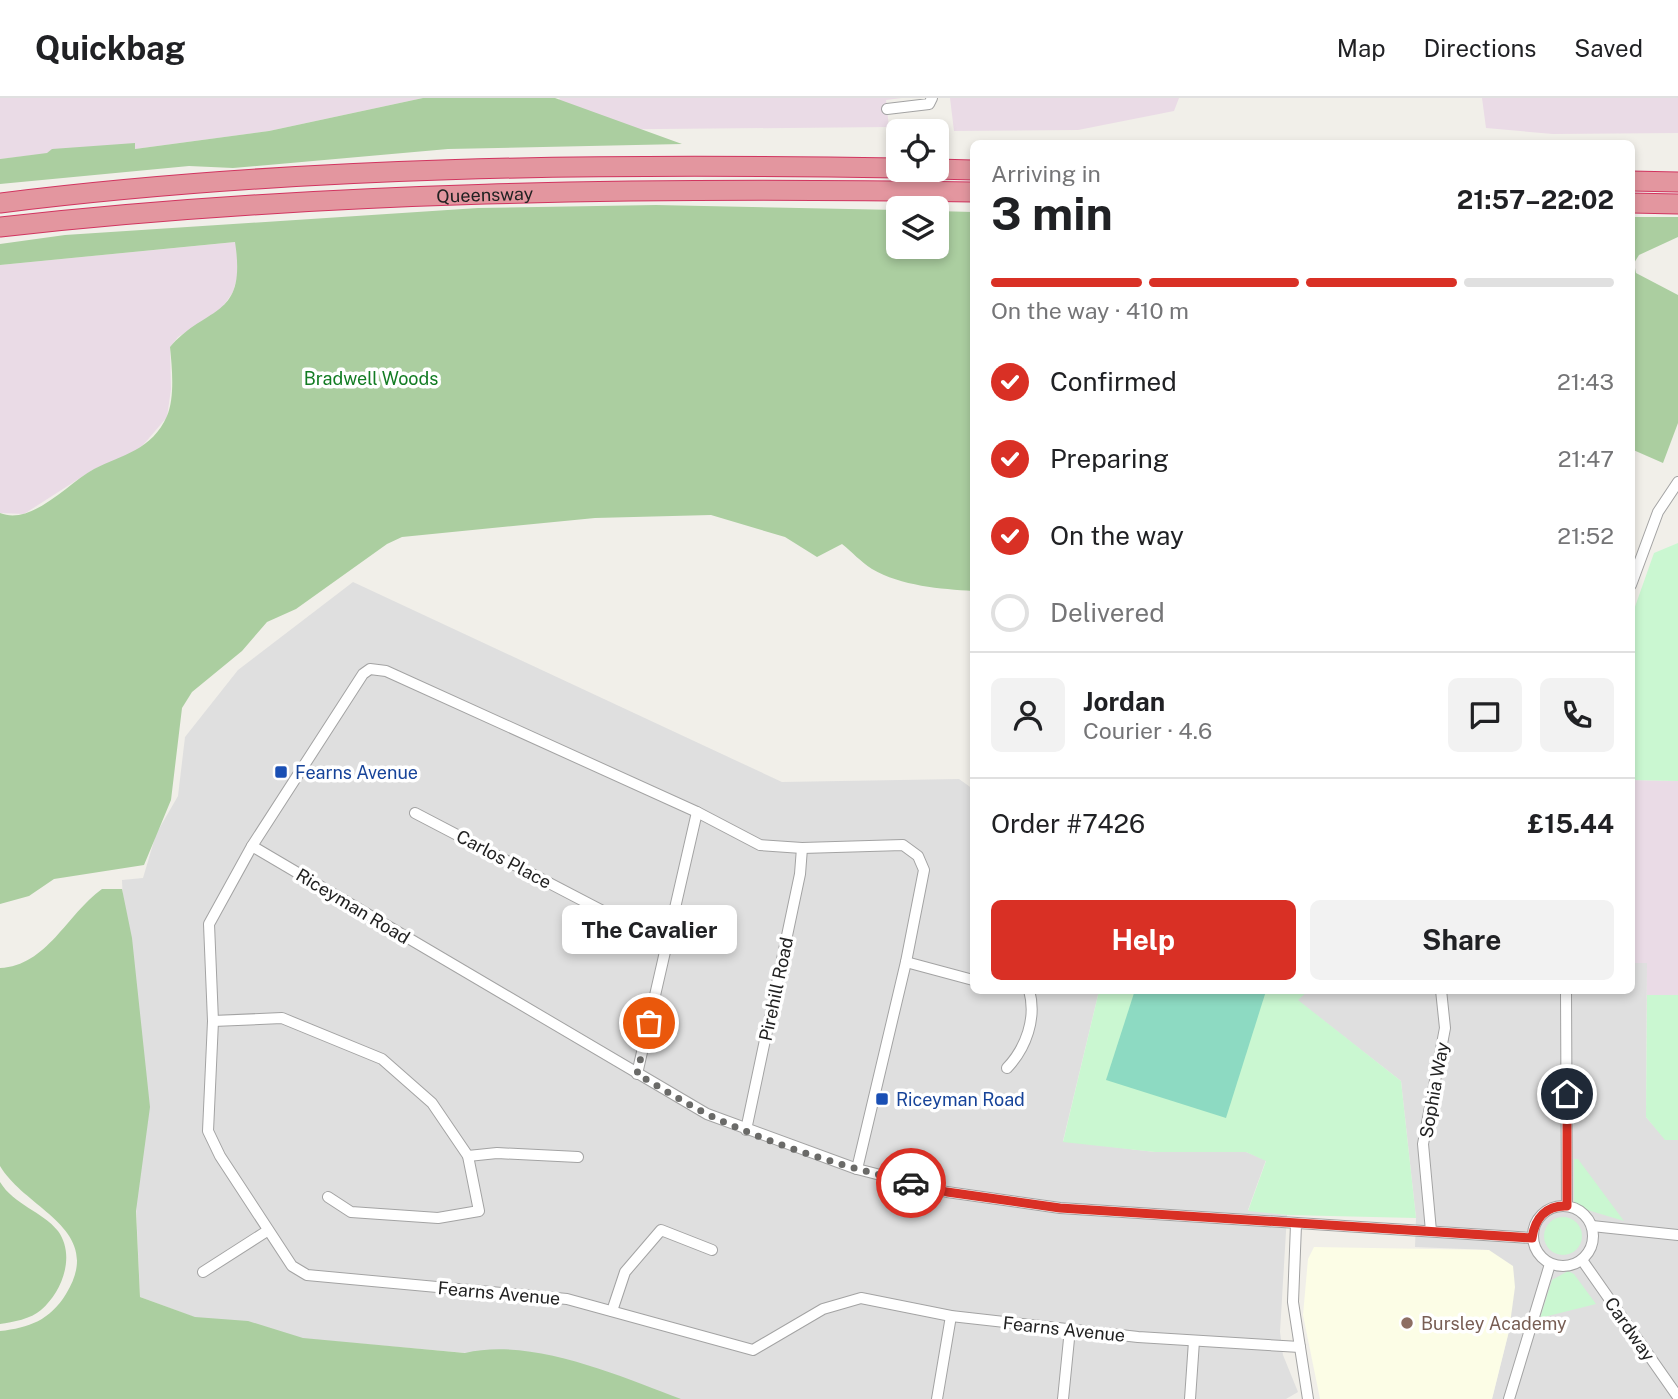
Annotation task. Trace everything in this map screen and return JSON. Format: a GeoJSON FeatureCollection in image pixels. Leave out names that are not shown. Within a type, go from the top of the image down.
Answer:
{"type":"FeatureCollection","features":[{"type":"Feature","properties":{"kind":"highway","name":"Queensway"},"geometry":{"type":"LineString","coordinates":[[0,203],[379,173],[755,166],[886,168]]}},
{"type":"Feature","properties":{"kind":"highway"},"geometry":{"type":"LineString","coordinates":[[949,169],[970,170]]}},
{"type":"Feature","properties":{"kind":"highway"},"geometry":{"type":"LineString","coordinates":[[0,193],[125,179],[259,181]]}},
{"type":"Feature","properties":{"kind":"highway"},"geometry":{"type":"LineString","coordinates":[[1635,181],[1678,182]]}},
{"type":"Feature","properties":{"kind":"highway","name":"Queensway"},"geometry":{"type":"LineString","coordinates":[[0,227],[313,201],[760,188],[970,192]]}},
{"type":"Feature","properties":{"kind":"highway"},"geometry":{"type":"LineString","coordinates":[[1635,203],[1678,204]]}},
{"type":"Feature","properties":{"kind":"street"},"geometry":{"type":"LineString","coordinates":[[887,109],[920,107],[929,104],[932,98]]}},
{"type":"Feature","properties":{"kind":"street"},"geometry":{"type":"LineString","coordinates":[[1635,574],[1658,512],[1678,482]]}},
{"type":"Feature","properties":{"kind":"street","name":"Fearns Avenue"},"geometry":{"type":"LineString","coordinates":[[857,1169],[906,962],[924,870],[918,856],[903,845],[802,848],[760,845],[697,812],[386,671],[370,669],[363,674],[252,846],[209,924],[213,1021],[208,1130],[220,1156],[292,1266],[307,1275],[567,1299],[753,1350],[823,1309],[861,1298],[951,1316],[1194,1341],[1300,1347]]}},
{"type":"Feature","properties":{"kind":"street"},"geometry":{"type":"LineString","coordinates":[[637,1074],[697,812]]}},
{"type":"Feature","properties":{"kind":"street","name":"Carlos Place"},"geometry":{"type":"LineString","coordinates":[[415,813],[668,945]]}},
{"type":"Feature","properties":{"kind":"street","name":"Riceyman Road"},"geometry":{"type":"LineString","coordinates":[[252,846],[706,1114],[857,1169],[947,1192],[1060,1208],[1532,1238]]}},
{"type":"Feature","properties":{"kind":"street","name":"Pirehill Road"},"geometry":{"type":"LineString","coordinates":[[746,1130],[800,874],[802,848]]}},
{"type":"Feature","properties":{"kind":"street"},"geometry":{"type":"LineString","coordinates":[[906,962],[970,979]]}},
{"type":"Feature","properties":{"kind":"street"},"geometry":{"type":"LineString","coordinates":[[1007,1068],[1022,1052],[1033,1006],[1030,994]]}},
{"type":"Feature","properties":{"kind":"street","name":"Sophia Way"},"geometry":{"type":"LineString","coordinates":[[1431,1231],[1423,1144],[1445,1028],[1441,994]]}},
{"type":"Feature","properties":{"kind":"street"},"geometry":{"type":"LineString","coordinates":[[1566,994],[1567,1206]]}},
{"type":"Feature","properties":{"kind":"street"},"geometry":{"type":"LineString","coordinates":[[213,1021],[282,1018],[383,1059],[432,1103],[468,1156],[479,1211],[438,1218],[351,1212],[328,1198]]}},
{"type":"Feature","properties":{"kind":"street"},"geometry":{"type":"LineString","coordinates":[[468,1156],[497,1153],[578,1157]]}},
{"type":"Feature","properties":{"kind":"street"},"geometry":{"type":"LineString","coordinates":[[1567,1206],[1582,1212],[1592,1226],[1592,1247],[1582,1260],[1562,1267],[1550,1264],[1535,1249],[1532,1238],[1540,1216],[1549,1209],[1567,1206]]}},
{"type":"Feature","properties":{"kind":"street"},"geometry":{"type":"LineString","coordinates":[[1296,1225],[1293,1302],[1308,1399]]}},
{"type":"Feature","properties":{"kind":"street"},"geometry":{"type":"LineString","coordinates":[[1592,1226],[1678,1235]]}},
{"type":"Feature","properties":{"kind":"street"},"geometry":{"type":"LineString","coordinates":[[612,1311],[625,1272],[661,1230],[712,1250]]}},
{"type":"Feature","properties":{"kind":"street"},"geometry":{"type":"LineString","coordinates":[[203,1272],[267,1231]]}},
{"type":"Feature","properties":{"kind":"street","name":"Cardway"},"geometry":{"type":"LineString","coordinates":[[1582,1260],[1678,1397]]}},
{"type":"Feature","properties":{"kind":"street"},"geometry":{"type":"LineString","coordinates":[[1509,1399],[1550,1264]]}},
{"type":"Feature","properties":{"kind":"street"},"geometry":{"type":"LineString","coordinates":[[937,1399],[951,1316]]}},
{"type":"Feature","properties":{"kind":"street"},"geometry":{"type":"LineString","coordinates":[[1063,1399],[1070,1329]]}},
{"type":"Feature","properties":{"kind":"street"},"geometry":{"type":"LineString","coordinates":[[1190,1399],[1194,1341]]}},
{"type":"Feature","properties":{"kind":"shaded area"},"geometry":{"type":"Polygon","coordinates":[[[0,98],[423,98],[269,131],[135,149],[135,144],[0,159],[0,98]]]}},
{"type":"Feature","properties":{"kind":"shaded area"},"geometry":{"type":"Polygon","coordinates":[[[560,98],[902,98],[886,100],[888,119],[886,127],[554,130],[554,107],[560,98]]]}},
{"type":"Feature","properties":{"kind":"shaded area"},"geometry":{"type":"Polygon","coordinates":[[[950,98],[1179,98],[1174,111],[1078,130],[954,131],[950,98]]]}},
{"type":"Feature","properties":{"kind":"shaded area"},"geometry":{"type":"Polygon","coordinates":[[[1482,98],[1678,98],[1678,133],[1553,134],[1486,128],[1482,98]]]}},
{"type":"Feature","properties":{"kind":"shaded area"},"geometry":{"type":"Polygon","coordinates":[[[236,242],[238,274],[233,292],[219,312],[178,337],[170,347],[171,389],[167,417],[144,444],[131,455],[94,469],[24,514],[0,513],[0,265],[236,242]]]}},
{"type":"Feature","properties":{"kind":"shaded area"},"geometry":{"type":"Polygon","coordinates":[[[353,582],[782,782],[959,779],[970,787],[970,994],[1098,994],[1063,1141],[1155,1152],[1246,1152],[1266,1160],[1248,1210],[1287,1215],[1280,1332],[1283,1355],[1298,1392],[1286,1399],[668,1399],[535,1359],[237,1333],[140,1297],[122,880],[143,878],[156,834],[178,796],[185,737],[238,670],[353,582]]]}},
{"type":"Feature","properties":{"kind":"shaded area"},"geometry":{"type":"Polygon","coordinates":[[[1635,780],[1678,781],[1678,995],[1647,995],[1647,963],[1635,963],[1635,780]]]}},
{"type":"Feature","properties":{"kind":"shaded area"},"geometry":{"type":"Polygon","coordinates":[[[1635,963],[1647,963],[1646,1117],[1665,1139],[1678,1140],[1678,1399],[1492,1399],[1509,1331],[1489,1250],[1415,1247],[1416,1218],[1401,1081],[1297,1000],[1304,994],[1635,994],[1635,963]]]}},
{"type":"Feature","properties":{"kind":"shaded area","name":"Bursley Academy"},"geometry":{"type":"Polygon","coordinates":[[[1314,1247],[1489,1250],[1513,1266],[1515,1287],[1509,1331],[1492,1399],[1320,1399],[1303,1315],[1308,1259],[1314,1247]]]}},
{"type":"Feature","properties":{"kind":"green space"},"geometry":{"type":"Polygon","coordinates":[[[423,98],[555,98],[682,144],[448,149],[233,168],[189,166],[0,184],[0,159],[47,153],[52,149],[135,143],[135,149],[269,131],[423,98]]]}},
{"type":"Feature","properties":{"kind":"green space","name":"Bradwell Woods"},"geometry":{"type":"Polygon","coordinates":[[[656,205],[886,210],[886,259],[949,259],[949,211],[970,212],[970,591],[935,588],[883,575],[842,544],[817,557],[785,537],[711,515],[595,518],[402,537],[387,544],[296,609],[267,622],[242,651],[192,692],[182,708],[171,800],[144,865],[54,879],[29,896],[0,904],[0,513],[25,514],[49,501],[84,475],[135,450],[153,437],[170,408],[170,347],[184,333],[221,308],[235,285],[237,267],[235,242],[0,265],[0,244],[65,235],[478,208],[656,205]]]}},
{"type":"Feature","properties":{"kind":"green space"},"geometry":{"type":"Polygon","coordinates":[[[1635,217],[1678,217],[1678,237],[1639,255],[1635,261],[1635,217]]]}},
{"type":"Feature","properties":{"kind":"green space"},"geometry":{"type":"Polygon","coordinates":[[[1635,268],[1636,273],[1678,295],[1678,423],[1663,463],[1635,451],[1635,268]]]}},
{"type":"Feature","properties":{"kind":"green space"},"geometry":{"type":"Polygon","coordinates":[[[1678,543],[1678,781],[1635,780],[1635,607],[1654,553],[1678,543]]]}},
{"type":"Feature","properties":{"kind":"green space"},"geometry":{"type":"Polygon","coordinates":[[[102,889],[122,889],[132,938],[150,1107],[136,1211],[140,1297],[195,1317],[248,1321],[303,1338],[465,1353],[491,1349],[546,1354],[603,1370],[681,1399],[0,1399],[0,1331],[20,1328],[38,1321],[60,1303],[76,1272],[76,1253],[70,1237],[58,1222],[12,1181],[0,1166],[0,968],[16,965],[44,949],[89,899],[102,889]]]}},
{"type":"Feature","properties":{"kind":"green space"},"geometry":{"type":"Polygon","coordinates":[[[1098,994],[1305,994],[1298,1000],[1401,1081],[1416,1218],[1287,1215],[1248,1211],[1266,1161],[1246,1152],[1155,1152],[1063,1142],[1098,994]]]}},
{"type":"Feature","properties":{"kind":"green space"},"geometry":{"type":"Polygon","coordinates":[[[1134,994],[1265,994],[1226,1118],[1106,1080],[1134,994]]]}},
{"type":"Feature","properties":{"kind":"green space"},"geometry":{"type":"Polygon","coordinates":[[[1647,995],[1678,995],[1678,1140],[1665,1140],[1646,1117],[1647,995]]]}},
{"type":"Feature","properties":{"kind":"green space"},"geometry":{"type":"Polygon","coordinates":[[[1574,1159],[1578,1159],[1624,1221],[1574,1206],[1574,1159]]]}},
{"type":"Feature","properties":{"kind":"green space"},"geometry":{"type":"Polygon","coordinates":[[[0,1182],[13,1197],[58,1231],[66,1251],[66,1262],[55,1294],[41,1310],[27,1318],[0,1324],[0,1182]]]}},
{"type":"Feature","properties":{"kind":"green space"},"geometry":{"type":"Polygon","coordinates":[[[1563,1217],[1577,1222],[1582,1236],[1577,1250],[1563,1255],[1549,1250],[1544,1236],[1549,1222],[1563,1217]]]}},
{"type":"Feature","properties":{"kind":"green space"},"geometry":{"type":"Polygon","coordinates":[[[1568,1271],[1574,1274],[1596,1304],[1540,1318],[1552,1280],[1568,1271]]]}},
{"type":"Feature","properties":{"kind":"way so far"},"geometry":{"type":"LineString","coordinates":[[649,1023],[637,1074],[706,1114],[746,1130],[857,1169],[911,1183]]}},
{"type":"Feature","properties":{"kind":"place","name":"Fearns Avenue"},"geometry":{"type":"Point","coordinates":[281,772]}},
{"type":"Feature","properties":{"kind":"place","name":"The Cavalier"},"geometry":{"type":"Point","coordinates":[649,1023]}},
{"type":"Feature","properties":{"kind":"place","name":"Riceyman Road"},"geometry":{"type":"Point","coordinates":[882,1099]}},
{"type":"Feature","properties":{"kind":"place","name":"Bursley Academy"},"geometry":{"type":"Point","coordinates":[1407,1323]}},
{"type":"Feature","properties":{"kind":"route"},"geometry":{"type":"LineString","coordinates":[[911,1183],[947,1192],[1060,1208],[1532,1238],[1540,1216],[1549,1209],[1567,1206],[1567,1094]]}}]}
